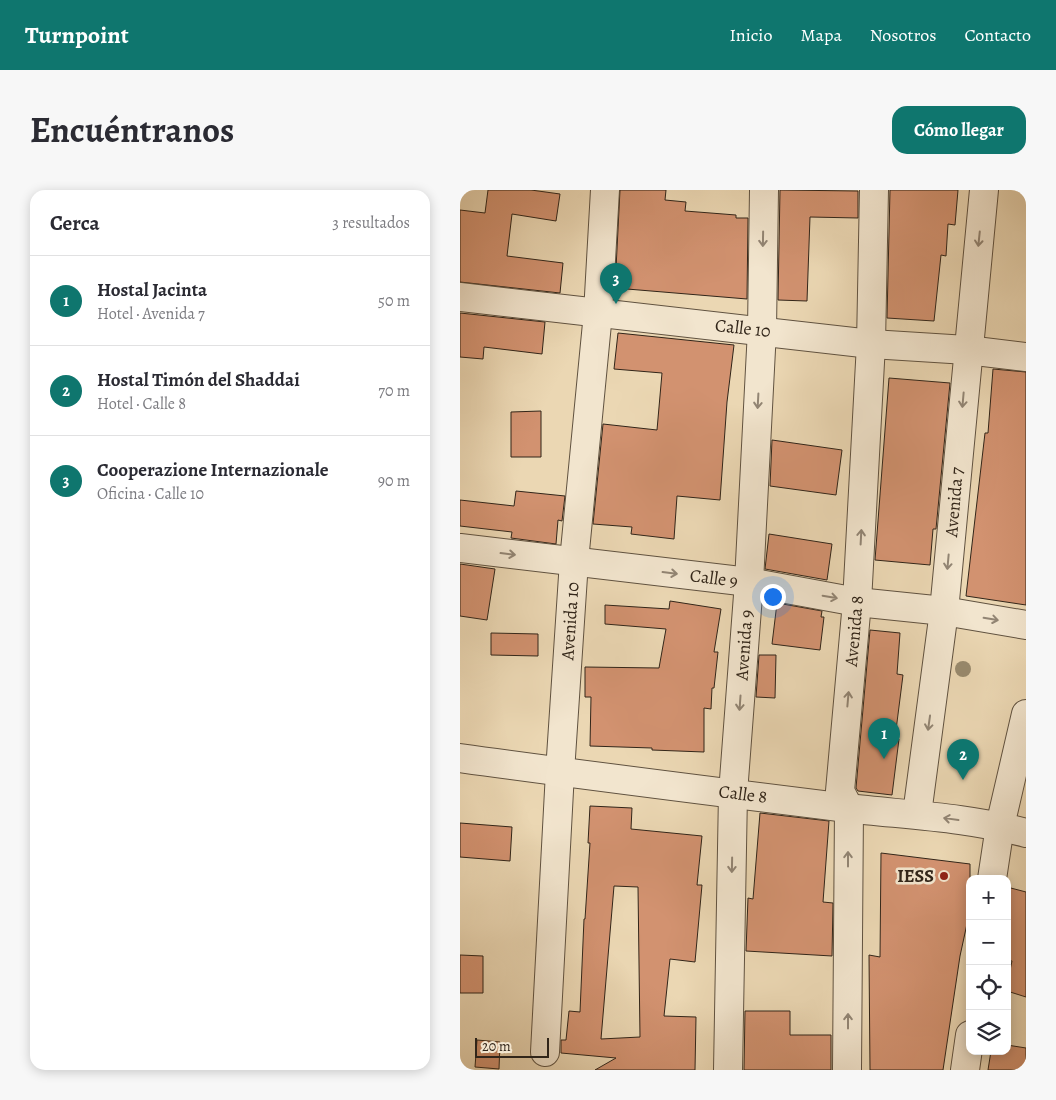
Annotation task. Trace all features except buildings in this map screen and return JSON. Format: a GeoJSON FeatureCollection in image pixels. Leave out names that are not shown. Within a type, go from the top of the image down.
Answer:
{"type":"FeatureCollection","features":[{"type":"Feature","properties":{"kind":"street","name":"Avenida 10"},"geometry":{"type":"LineString","coordinates":[[545,1052],[560,772],[574,561],[598,313],[605,190]]}},
{"type":"Feature","properties":{"kind":"street","name":"Avenida 9"},"geometry":{"type":"LineString","coordinates":[[728,1070],[733,793],[749,582],[762,330],[764,190]]}},
{"type":"Feature","properties":{"kind":"street","name":"Avenida 8"},"geometry":{"type":"LineString","coordinates":[[847,1070],[849,808],[840,791],[858,602],[871,344],[874,190]]}},
{"type":"Feature","properties":{"kind":"street","name":"Avenida 7"},"geometry":{"type":"LineString","coordinates":[[917,814],[944,611],[984,190]]}},
{"type":"Feature","properties":{"kind":"street","name":"Calle 10"},"geometry":{"type":"LineString","coordinates":[[460,297],[762,330],[871,344],[968,350],[1026,357]]}},
{"type":"Feature","properties":{"kind":"street","name":"Calle 9"},"geometry":{"type":"LineString","coordinates":[[460,548],[749,582],[858,602],[944,611],[1026,625]]}},
{"type":"Feature","properties":{"kind":"street"},"geometry":{"type":"LineString","coordinates":[[993,875],[1000,826],[1026,714]]}},
{"type":"Feature","properties":{"kind":"street","name":"Calle 8"},"geometry":{"type":"LineString","coordinates":[[460,758],[849,808],[917,814],[1000,826],[1026,833]]}},
{"type":"Feature","properties":{"kind":"street"},"geometry":{"type":"LineString","coordinates":[[965,1070],[967,1055]]}},
{"type":"Feature","properties":{"kind":"place","name":"Cooperazione Internazionale"},"geometry":{"type":"Point","coordinates":[616,304]}},
{"type":"Feature","properties":{"kind":"place","name":"Hostal Jacinta"},"geometry":{"type":"Point","coordinates":[884,759]}},
{"type":"Feature","properties":{"kind":"place","name":"Hostal Timón del Shaddai"},"geometry":{"type":"Point","coordinates":[963,780]}},
{"type":"Feature","properties":{"kind":"place","name":"IESS"},"geometry":{"type":"Point","coordinates":[944,876]}}]}
